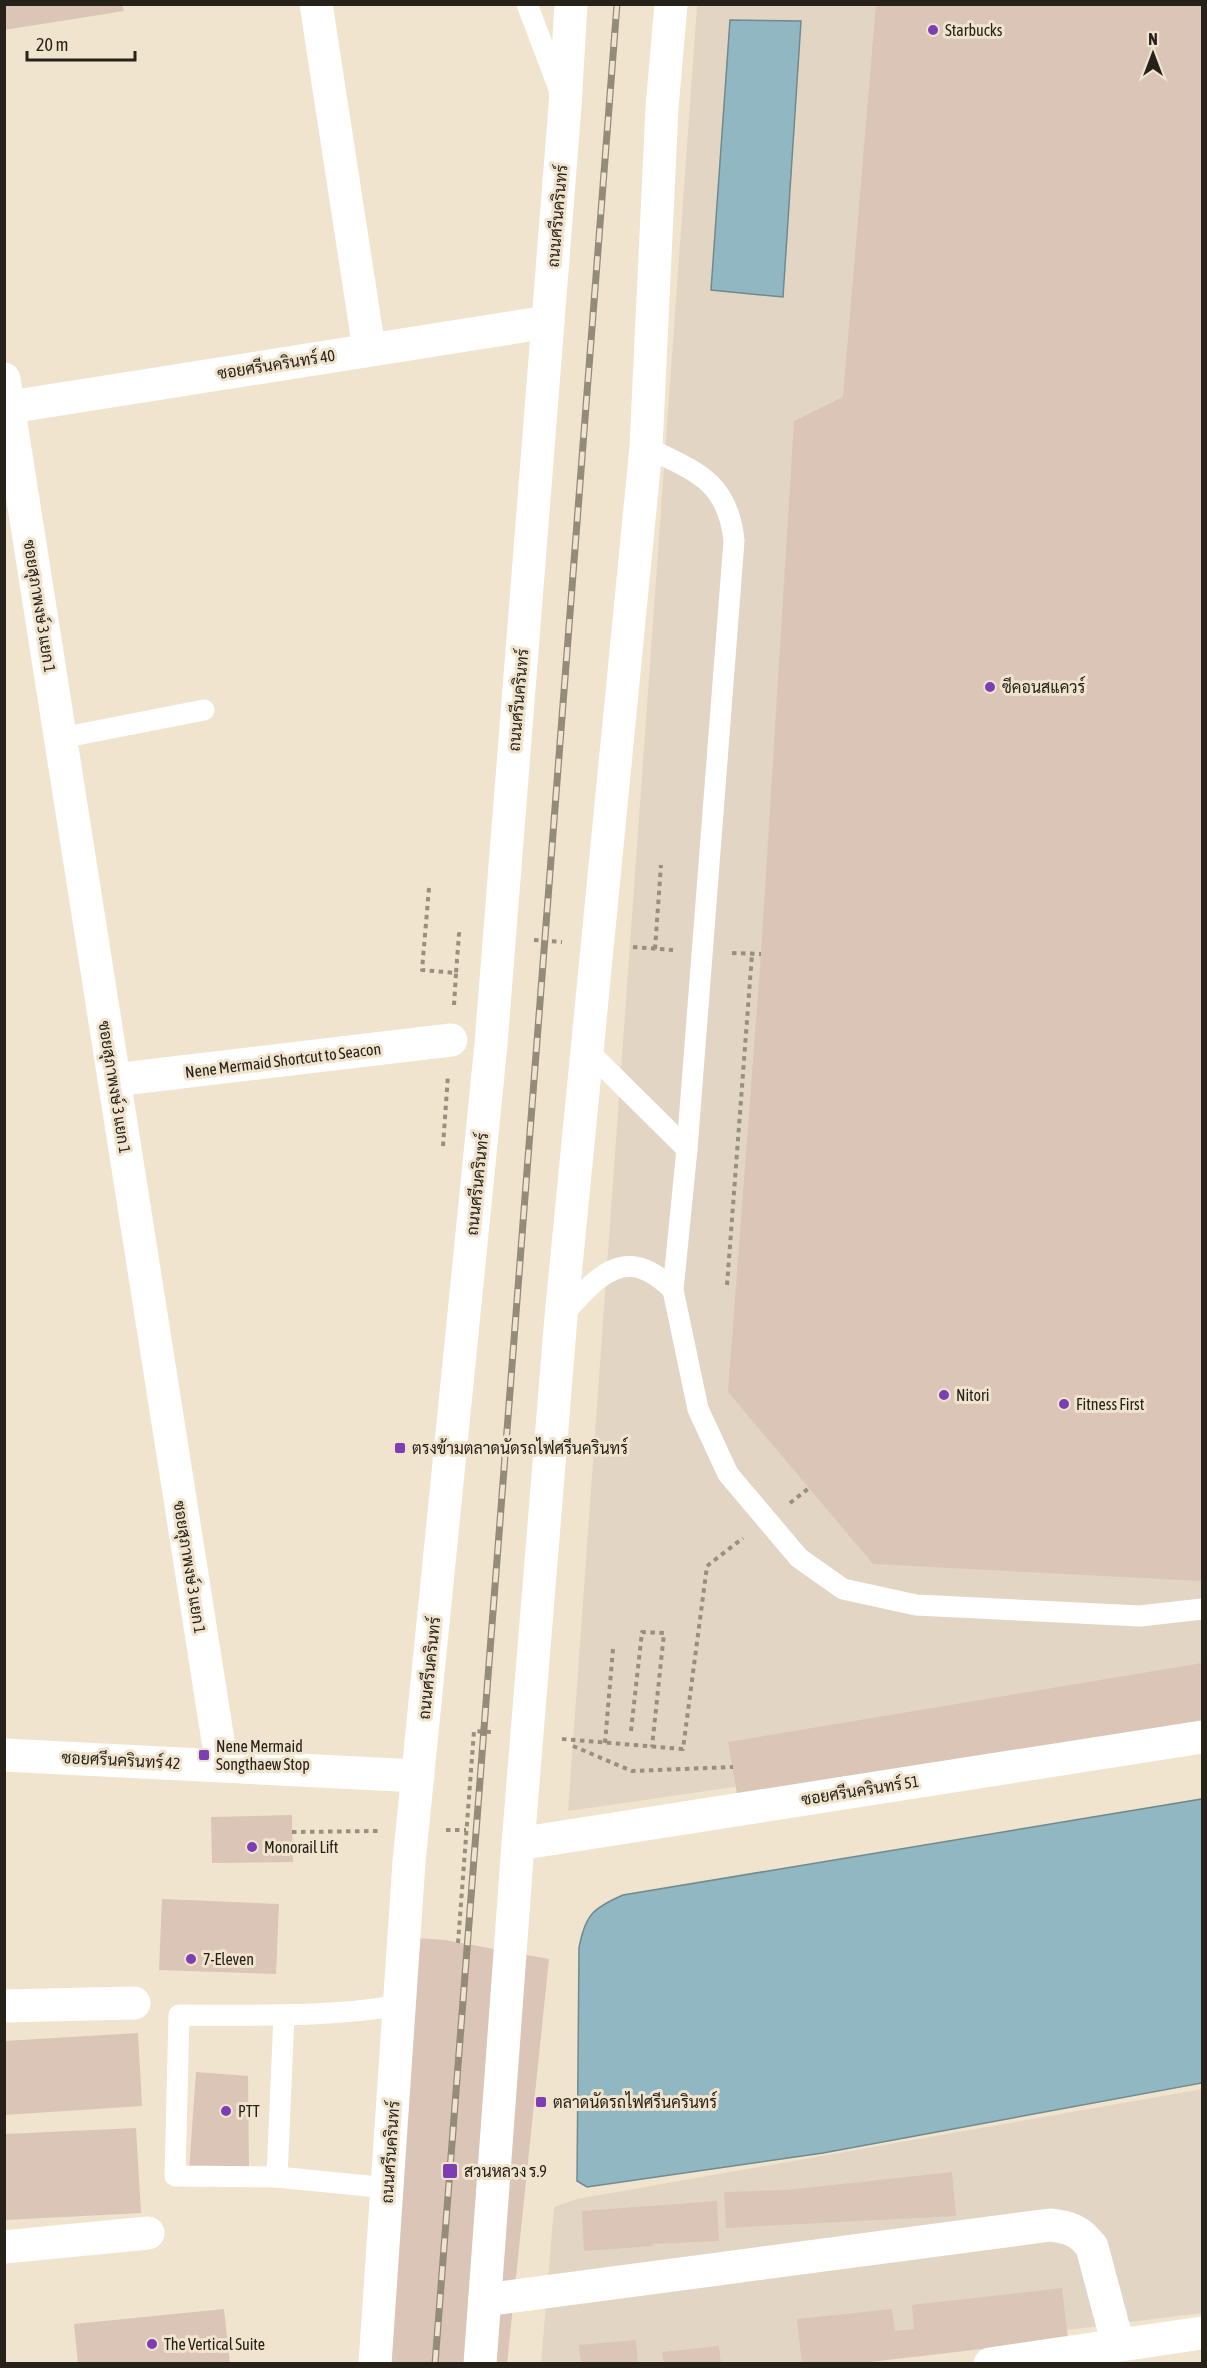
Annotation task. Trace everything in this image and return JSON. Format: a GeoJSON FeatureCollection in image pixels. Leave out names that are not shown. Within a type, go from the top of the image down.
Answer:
{"type":"FeatureCollection","features":[{"type":"Feature","properties":{"kind":"street"},"geometry":{"type":"LineString","coordinates":[[316,4],[369,349]]}},
{"type":"Feature","properties":{"kind":"street","name":"ถนนศรีนครินทร์"},"geometry":{"type":"LineString","coordinates":[[375,2364],[409,1862],[492,1032],[565,106],[571,4]]}},
{"type":"Feature","properties":{"kind":"street"},"geometry":{"type":"LineString","coordinates":[[480,2364],[518,1844],[561,1317],[646,447],[662,108],[670,4]]}},
{"type":"Feature","properties":{"kind":"street","name":"ซอยศรีนครินทร์ 40"},"geometry":{"type":"LineString","coordinates":[[6,398],[369,349],[548,322]]}},
{"type":"Feature","properties":{"kind":"street","name":"ซอยสุภาพงษ์ 3 แยก 1"},"geometry":{"type":"LineString","coordinates":[[6,398],[222,1766]]}},
{"type":"Feature","properties":{"kind":"street","name":"Nene Mermaid Shortcut to Seacon"},"geometry":{"type":"LineString","coordinates":[[114,1080],[451,1040]]}},
{"type":"Feature","properties":{"kind":"street","name":"ซอยศรีนครินทร์ 51"},"geometry":{"type":"LineString","coordinates":[[518,1844],[1203,1737]]}},
{"type":"Feature","properties":{"kind":"street","name":"ซอยศรีนครินทร์ 42"},"geometry":{"type":"LineString","coordinates":[[4,1755],[418,1776]]}},
{"type":"Feature","properties":{"kind":"street"},"geometry":{"type":"LineString","coordinates":[[4,2006],[134,2003]]}},
{"type":"Feature","properties":{"kind":"street"},"geometry":{"type":"LineString","coordinates":[[485,2300],[1050,2225],[1063,2226],[1083,2234],[1092,2247],[1118,2345]]}},
{"type":"Feature","properties":{"kind":"street"},"geometry":{"type":"LineString","coordinates":[[4,2247],[148,2233]]}},
{"type":"Feature","properties":{"kind":"street"},"geometry":{"type":"LineString","coordinates":[[990,2364],[1203,2333]]}},
{"type":"Feature","properties":{"kind":"lane"},"geometry":{"type":"LineString","coordinates":[[526,4],[565,106]]}},
{"type":"Feature","properties":{"kind":"lane"},"geometry":{"type":"LineString","coordinates":[[646,447],[700,475],[715,487],[723,498],[730,516],[734,541],[687,1149],[673,1290],[698,1409],[728,1474],[800,1558],[843,1588],[916,1605],[1140,1616],[1203,1609]]}},
{"type":"Feature","properties":{"kind":"lane"},"geometry":{"type":"LineString","coordinates":[[61,738],[204,710]]}},
{"type":"Feature","properties":{"kind":"lane"},"geometry":{"type":"LineString","coordinates":[[588,1051],[687,1149]]}},
{"type":"Feature","properties":{"kind":"lane"},"geometry":{"type":"LineString","coordinates":[[561,1317],[591,1284],[618,1267],[636,1266],[653,1272],[673,1290]]}},
{"type":"Feature","properties":{"kind":"lane"},"geometry":{"type":"LineString","coordinates":[[388,2188],[277,2177],[175,2176],[179,2015],[284,2015],[372,2010],[400,2005]]}},
{"type":"Feature","properties":{"kind":"lane"},"geometry":{"type":"LineString","coordinates":[[277,2177],[284,2015]]}},
{"type":"Feature","properties":{"kind":"path"},"geometry":{"type":"LineString","coordinates":[[655,949],[661,865]]}},
{"type":"Feature","properties":{"kind":"path"},"geometry":{"type":"LineString","coordinates":[[429,888],[422,970],[456,973],[459,934]]}},
{"type":"Feature","properties":{"kind":"path"},"geometry":{"type":"LineString","coordinates":[[727,1286],[752,954],[761,954]]}},
{"type":"Feature","properties":{"kind":"path"},"geometry":{"type":"LineString","coordinates":[[782,1509],[809,1488]]}},
{"type":"Feature","properties":{"kind":"path"},"geometry":{"type":"LineString","coordinates":[[631,1731],[642,1632],[664,1633],[652,1747],[683,1749],[707,1566],[744,1538]]}},
{"type":"Feature","properties":{"kind":"path"},"geometry":{"type":"LineString","coordinates":[[605,1743],[614,1649]]}},
{"type":"Feature","properties":{"kind":"path"},"geometry":{"type":"LineString","coordinates":[[458,1943],[474,1731]]}},
{"type":"Feature","properties":{"kind":"path"},"geometry":{"type":"LineString","coordinates":[[573,1746],[632,1771],[733,1767]]}},
{"type":"Feature","properties":{"kind":"shaded area","name":"ซีคอนสแควร์"},"geometry":{"type":"Polygon","coordinates":[[[697,5],[1202,5],[1202,1720],[568,1811],[697,5]]]}},
{"type":"Feature","properties":{"kind":"shaded area"},"geometry":{"type":"Polygon","coordinates":[[[1202,2089],[1202,2313],[808,2363],[541,2364],[554,2207],[577,2199],[1202,2089]]]}},
{"type":"Feature","properties":{"kind":"water"},"geometry":{"type":"Polygon","coordinates":[[[730,20],[801,21],[783,297],[711,290],[730,20]]]}},
{"type":"Feature","properties":{"kind":"water"},"geometry":{"type":"Polygon","coordinates":[[[1202,1799],[1202,2083],[823,2153],[587,2187],[577,2181],[579,1948],[588,1920],[604,1904],[623,1895],[1202,1799]]]}},
{"type":"Feature","properties":{"kind":"building"},"geometry":{"type":"Polygon","coordinates":[[[4,4],[122,4],[124,11],[4,30],[4,4]]]}},
{"type":"Feature","properties":{"kind":"building","name":"ซีคอนสแควร์"},"geometry":{"type":"Polygon","coordinates":[[[876,4],[1202,4],[1202,1581],[873,1564],[728,1392],[761,954],[794,421],[843,397],[876,4]]]}},
{"type":"Feature","properties":{"kind":"building"},"geometry":{"type":"Polygon","coordinates":[[[1202,1663],[1202,1723],[737,1794],[728,1742],[1202,1663]]]}},
{"type":"Feature","properties":{"kind":"building","name":"Monorail Lift"},"geometry":{"type":"Polygon","coordinates":[[[292,1815],[293,1862],[212,1863],[211,1817],[292,1815]]]}},
{"type":"Feature","properties":{"kind":"building"},"geometry":{"type":"Polygon","coordinates":[[[162,1899],[279,1904],[276,1974],[159,1970],[162,1899]]]}},
{"type":"Feature","properties":{"kind":"building"},"geometry":{"type":"Polygon","coordinates":[[[416,1938],[445,1940],[549,1959],[507,2364],[367,2364],[416,1938]]]}},
{"type":"Feature","properties":{"kind":"building"},"geometry":{"type":"Polygon","coordinates":[[[138,2033],[142,2106],[4,2115],[4,2041],[138,2033]]]}},
{"type":"Feature","properties":{"kind":"building"},"geometry":{"type":"Polygon","coordinates":[[[196,2072],[248,2076],[249,2171],[189,2171],[196,2072]]]}},
{"type":"Feature","properties":{"kind":"building"},"geometry":{"type":"Polygon","coordinates":[[[136,2128],[141,2213],[5,2220],[5,2134],[136,2128]]]}},
{"type":"Feature","properties":{"kind":"building"},"geometry":{"type":"Polygon","coordinates":[[[952,2172],[956,2216],[726,2228],[724,2192],[787,2190],[952,2172]]]}},
{"type":"Feature","properties":{"kind":"building"},"geometry":{"type":"Polygon","coordinates":[[[717,2201],[719,2241],[651,2244],[654,2246],[584,2251],[582,2211],[717,2201]]]}},
{"type":"Feature","properties":{"kind":"building"},"geometry":{"type":"Polygon","coordinates":[[[1062,2288],[1068,2339],[853,2364],[802,2364],[797,2319],[892,2309],[895,2331],[914,2329],[912,2305],[1062,2288]]]}},
{"type":"Feature","properties":{"kind":"building","name":"The Vertical Suite"},"geometry":{"type":"Polygon","coordinates":[[[224,2309],[230,2364],[78,2364],[74,2324],[224,2309]]]}},
{"type":"Feature","properties":{"kind":"building"},"geometry":{"type":"Polygon","coordinates":[[[636,2340],[638,2364],[581,2364],[579,2345],[636,2340]]]}},
{"type":"Feature","properties":{"kind":"building"},"geometry":{"type":"Polygon","coordinates":[[[719,2346],[721,2364],[664,2364],[662,2352],[719,2346]]]}},
{"type":"Feature","properties":{"kind":"railway"},"geometry":{"type":"LineString","coordinates":[[435,2364],[617,4]]}},
{"type":"Feature","properties":{"kind":"place","name":"Starbucks"},"geometry":{"type":"Point","coordinates":[933,30]}},
{"type":"Feature","properties":{"kind":"place","name":"ซีคอนสแควร์"},"geometry":{"type":"Point","coordinates":[990,687]}},
{"type":"Feature","properties":{"kind":"place","name":"Nitori"},"geometry":{"type":"Point","coordinates":[944,1395]}},
{"type":"Feature","properties":{"kind":"place","name":"Fitness First"},"geometry":{"type":"Point","coordinates":[1064,1404]}},
{"type":"Feature","properties":{"kind":"place","name":"ตรงข้ามตลาดนัดรถไฟศรีนครินทร์"},"geometry":{"type":"Point","coordinates":[400,1448]}},
{"type":"Feature","properties":{"kind":"place","name":"Nene Mermaid Songthaew Stop"},"geometry":{"type":"Point","coordinates":[204,1755]}},
{"type":"Feature","properties":{"kind":"place","name":"Monorail Lift"},"geometry":{"type":"Point","coordinates":[252,1847]}},
{"type":"Feature","properties":{"kind":"place","name":"7-Eleven"},"geometry":{"type":"Point","coordinates":[191,1959]}},
{"type":"Feature","properties":{"kind":"place","name":"ตลาดนัดรถไฟศรีนครินทร์"},"geometry":{"type":"Point","coordinates":[541,2102]}},
{"type":"Feature","properties":{"kind":"place","name":"PTT"},"geometry":{"type":"Point","coordinates":[226,2111]}},
{"type":"Feature","properties":{"kind":"place","name":"สวนหลวง ร.9"},"geometry":{"type":"Point","coordinates":[450,2171]}},
{"type":"Feature","properties":{"kind":"place","name":"The Vertical Suite"},"geometry":{"type":"Point","coordinates":[152,2344]}}]}
